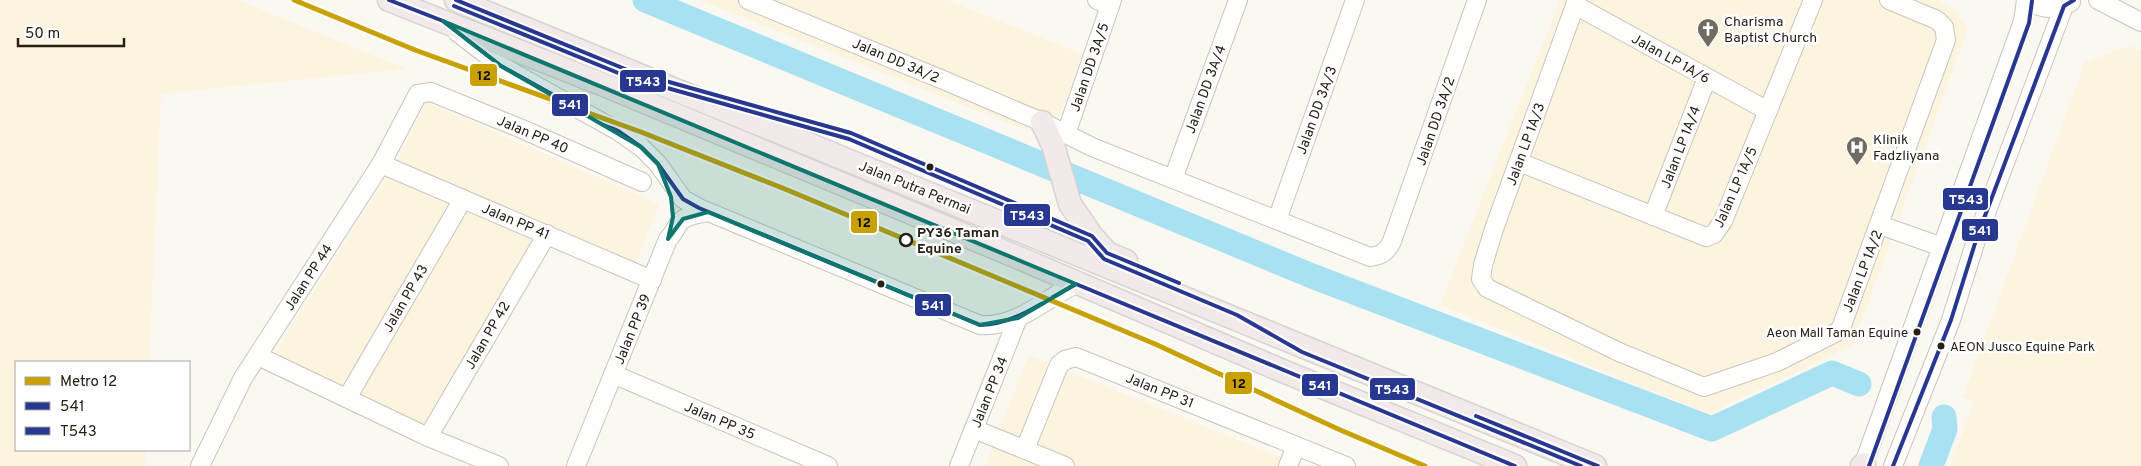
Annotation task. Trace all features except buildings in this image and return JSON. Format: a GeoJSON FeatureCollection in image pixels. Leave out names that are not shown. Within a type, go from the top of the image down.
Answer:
{"type":"FeatureCollection","features":[{"type":"Feature","properties":{"kind":"main road","name":"Jalan Putra Permai"},"geometry":{"type":"LineString","coordinates":[[389,0],[604,85],[1515,466]]}},
{"type":"Feature","properties":{"kind":"main road","name":"Jalan Putra Permai"},"geometry":{"type":"LineString","coordinates":[[456,0],[1595,465]]}},
{"type":"Feature","properties":{"kind":"main road"},"geometry":{"type":"LineString","coordinates":[[1042,122],[1060,139],[1070,204],[1092,236],[1107,253],[1240,309],[1304,346]]}},
{"type":"Feature","properties":{"kind":"street","name":"Jalan DD 3A/2"},"geometry":{"type":"LineString","coordinates":[[748,0],[855,42],[1042,122]]}},
{"type":"Feature","properties":{"kind":"street","name":"Jalan DD 3A/4"},"geometry":{"type":"LineString","coordinates":[[1173,178],[1238,0]]}},
{"type":"Feature","properties":{"kind":"street","name":"Jalan DD 3A/3"},"geometry":{"type":"LineString","coordinates":[[1277,220],[1355,0]]}},
{"type":"Feature","properties":{"kind":"street","name":"Jalan DD 3A/2"},"geometry":{"type":"LineString","coordinates":[[1277,220],[1370,257],[1381,255],[1388,250],[1477,0]]}},
{"type":"Feature","properties":{"kind":"street","name":"Jalan LP 1A/5"},"geometry":{"type":"LineString","coordinates":[[1519,162],[1706,237],[1714,234],[1723,221],[1813,0]]}},
{"type":"Feature","properties":{"kind":"street","name":"Jalan LP 1A/2"},"geometry":{"type":"LineString","coordinates":[[1487,288],[1619,352],[1701,386],[1707,386],[1777,362],[1840,331],[1946,40],[1944,26],[1937,20],[1889,0]]}},
{"type":"Feature","properties":{"kind":"street"},"geometry":{"type":"LineString","coordinates":[[1863,465],[2023,21],[2026,0]]}},
{"type":"Feature","properties":{"kind":"street"},"geometry":{"type":"LineString","coordinates":[[2030,0],[2044,8],[2054,9],[2069,3]]}},
{"type":"Feature","properties":{"kind":"street"},"geometry":{"type":"LineString","coordinates":[[2098,0],[2141,22]]}},
{"type":"Feature","properties":{"kind":"street","name":"Jalan DD 3A/5"},"geometry":{"type":"LineString","coordinates":[[1060,139],[1106,2]]}},
{"type":"Feature","properties":{"kind":"street","name":"Jalan LP 1A/6"},"geometry":{"type":"LineString","coordinates":[[1576,3],[1768,111]]}},
{"type":"Feature","properties":{"kind":"street","name":"Jalan LP 1A/3"},"geometry":{"type":"LineString","coordinates":[[1487,288],[1481,279],[1483,265],[1576,3]]}},
{"type":"Feature","properties":{"kind":"street"},"geometry":{"type":"LineString","coordinates":[[1893,466],[1951,320],[1977,238],[2069,3]]}},
{"type":"Feature","properties":{"kind":"street"},"geometry":{"type":"LineString","coordinates":[[443,22],[501,66],[641,147],[658,164],[683,199],[708,212],[980,325],[991,326],[1018,318],[1057,292],[1076,284]]}},
{"type":"Feature","properties":{"kind":"street","name":"Jalan LP 1A/4"},"geometry":{"type":"LineString","coordinates":[[1653,216],[1707,78]]}},
{"type":"Feature","properties":{"kind":"street","name":"Jalan PP 40"},"geometry":{"type":"LineString","coordinates":[[422,93],[431,92],[513,125],[642,182]]}},
{"type":"Feature","properties":{"kind":"street","name":"Jalan PP 44"},"geometry":{"type":"LineString","coordinates":[[200,466],[243,378],[380,164],[415,98],[422,93]]}},
{"type":"Feature","properties":{"kind":"street"},"geometry":{"type":"LineString","coordinates":[[1060,139],[1092,147],[1277,220]]}},
{"type":"Feature","properties":{"kind":"street","name":"Jalan PP 41"},"geometry":{"type":"LineString","coordinates":[[380,164],[652,280]]}},
{"type":"Feature","properties":{"kind":"street"},"geometry":{"type":"LineString","coordinates":[[658,164],[669,188],[674,210],[673,218],[666,232],[668,239]]}},
{"type":"Feature","properties":{"kind":"street","name":"Jalan PP 43"},"geometry":{"type":"LineString","coordinates":[[347,398],[463,199]]}},
{"type":"Feature","properties":{"kind":"street","name":"Jalan PP 39"},"geometry":{"type":"LineString","coordinates":[[576,466],[668,239],[683,220],[708,212]]}},
{"type":"Feature","properties":{"kind":"street"},"geometry":{"type":"LineString","coordinates":[[1880,225],[1942,247]]}},
{"type":"Feature","properties":{"kind":"street","name":"Jalan PP 42"},"geometry":{"type":"LineString","coordinates":[[428,437],[547,234]]}},
{"type":"Feature","properties":{"kind":"street","name":"Jalan PP 34"},"geometry":{"type":"LineString","coordinates":[[959,466],[1018,318]]}},
{"type":"Feature","properties":{"kind":"street"},"geometry":{"type":"LineString","coordinates":[[258,356],[428,437],[500,466]]}},
{"type":"Feature","properties":{"kind":"street","name":"Jalan PP 31"},"geometry":{"type":"LineString","coordinates":[[1025,449],[1059,365],[1065,360],[1076,358],[1346,466]]}},
{"type":"Feature","properties":{"kind":"street","name":"Jalan PP 35"},"geometry":{"type":"LineString","coordinates":[[613,374],[828,466]]}},
{"type":"Feature","properties":{"kind":"street"},"geometry":{"type":"LineString","coordinates":[[974,429],[1066,466]]}},
{"type":"Feature","properties":{"kind":"street"},"geometry":{"type":"LineString","coordinates":[[1288,466],[1296,446]]}},
{"type":"Feature","properties":{"kind":"highlighted area"},"geometry":{"type":"Polygon","coordinates":[[[443,21],[1076,284],[1018,318],[980,325],[708,212],[683,219],[668,239],[673,217],[671,197],[658,164],[641,147],[501,66],[443,21]]]}},
{"type":"Feature","properties":{"kind":"shaded area"},"geometry":{"type":"Polygon","coordinates":[[[0,0],[238,0],[406,69],[161,94],[149,361],[15,361],[15,451],[146,451],[145,466],[0,466],[0,0]]]}},
{"type":"Feature","properties":{"kind":"shaded area"},"geometry":{"type":"Polygon","coordinates":[[[699,0],[947,0],[1082,54],[1061,114],[1038,135],[699,0]]]}},
{"type":"Feature","properties":{"kind":"shaded area"},"geometry":{"type":"Polygon","coordinates":[[[1560,0],[1937,0],[1954,8],[1968,28],[1853,345],[1709,414],[1440,305],[1560,0]]]}},
{"type":"Feature","properties":{"kind":"shaded area"},"geometry":{"type":"Polygon","coordinates":[[[2129,46],[2141,51],[2141,466],[1950,466],[1974,402],[1963,397],[2085,62],[2129,46]]]}},
{"type":"Feature","properties":{"kind":"shaded area"},"geometry":{"type":"Polygon","coordinates":[[[426,102],[659,204],[635,265],[541,225],[425,426],[273,355],[396,163],[426,102]]]}},
{"type":"Feature","properties":{"kind":"shaded area"},"geometry":{"type":"Polygon","coordinates":[[[1029,355],[1303,466],[985,466],[1029,355]]]}},
{"type":"Feature","properties":{"kind":"waterway"},"geometry":{"type":"LineString","coordinates":[[645,0],[1312,276],[1712,429],[1832,373],[1859,384]]}},
{"type":"Feature","properties":{"kind":"waterway"},"geometry":{"type":"LineString","coordinates":[[1931,466],[1945,429],[1944,417]]}},
{"type":"Feature","properties":{"kind":"metro line","name":"12"},"geometry":{"type":"LineString","coordinates":[[294,0],[415,50],[641,132],[785,189],[1155,344],[1338,429],[1425,466]]}},
{"type":"Feature","properties":{"kind":"transit line","name":"541"},"geometry":{"type":"LineString","coordinates":[[389,0],[443,21],[501,66],[618,131],[641,147],[658,164],[683,199],[699,208],[980,325],[1006,321],[1018,316],[1076,284],[1515,466]]}},
{"type":"Feature","properties":{"kind":"transit line","name":"541"},"geometry":{"type":"LineString","coordinates":[[456,0],[630,71],[851,133],[1092,236],[1107,253],[1179,283]]}},
{"type":"Feature","properties":{"kind":"transit line","name":"541"},"geometry":{"type":"LineString","coordinates":[[1893,466],[1951,320],[1977,237],[2064,6],[2074,0]]}},
{"type":"Feature","properties":{"kind":"transit line","name":"T543"},"geometry":{"type":"LineString","coordinates":[[1869,466],[2029,23],[2032,1]]}},
{"type":"Feature","properties":{"kind":"transit line","name":"T543"},"geometry":{"type":"LineString","coordinates":[[454,6],[628,77],[849,139],[1088,241],[1104,259],[1237,315],[1302,352],[1581,466]]}},
{"type":"Feature","properties":{"kind":"transit line","name":"541"},"geometry":{"type":"LineString","coordinates":[[1476,416],[1598,466]]}},
{"type":"Feature","properties":{"kind":"place","name":"Charisma Baptist Church"},"geometry":{"type":"Point","coordinates":[1708,48]}},
{"type":"Feature","properties":{"kind":"place","name":"Klinik Fadzliyana"},"geometry":{"type":"Point","coordinates":[1857,166]}},
{"type":"Feature","properties":{"kind":"place","name":"PY36 Taman Equine"},"geometry":{"type":"Point","coordinates":[906,240]}},
{"type":"Feature","properties":{"kind":"place","name":"Aeon Mall Taman Equine"},"geometry":{"type":"Point","coordinates":[1917,332]}},
{"type":"Feature","properties":{"kind":"place","name":"AEON Jusco Equine Park"},"geometry":{"type":"Point","coordinates":[1941,346]}}]}
